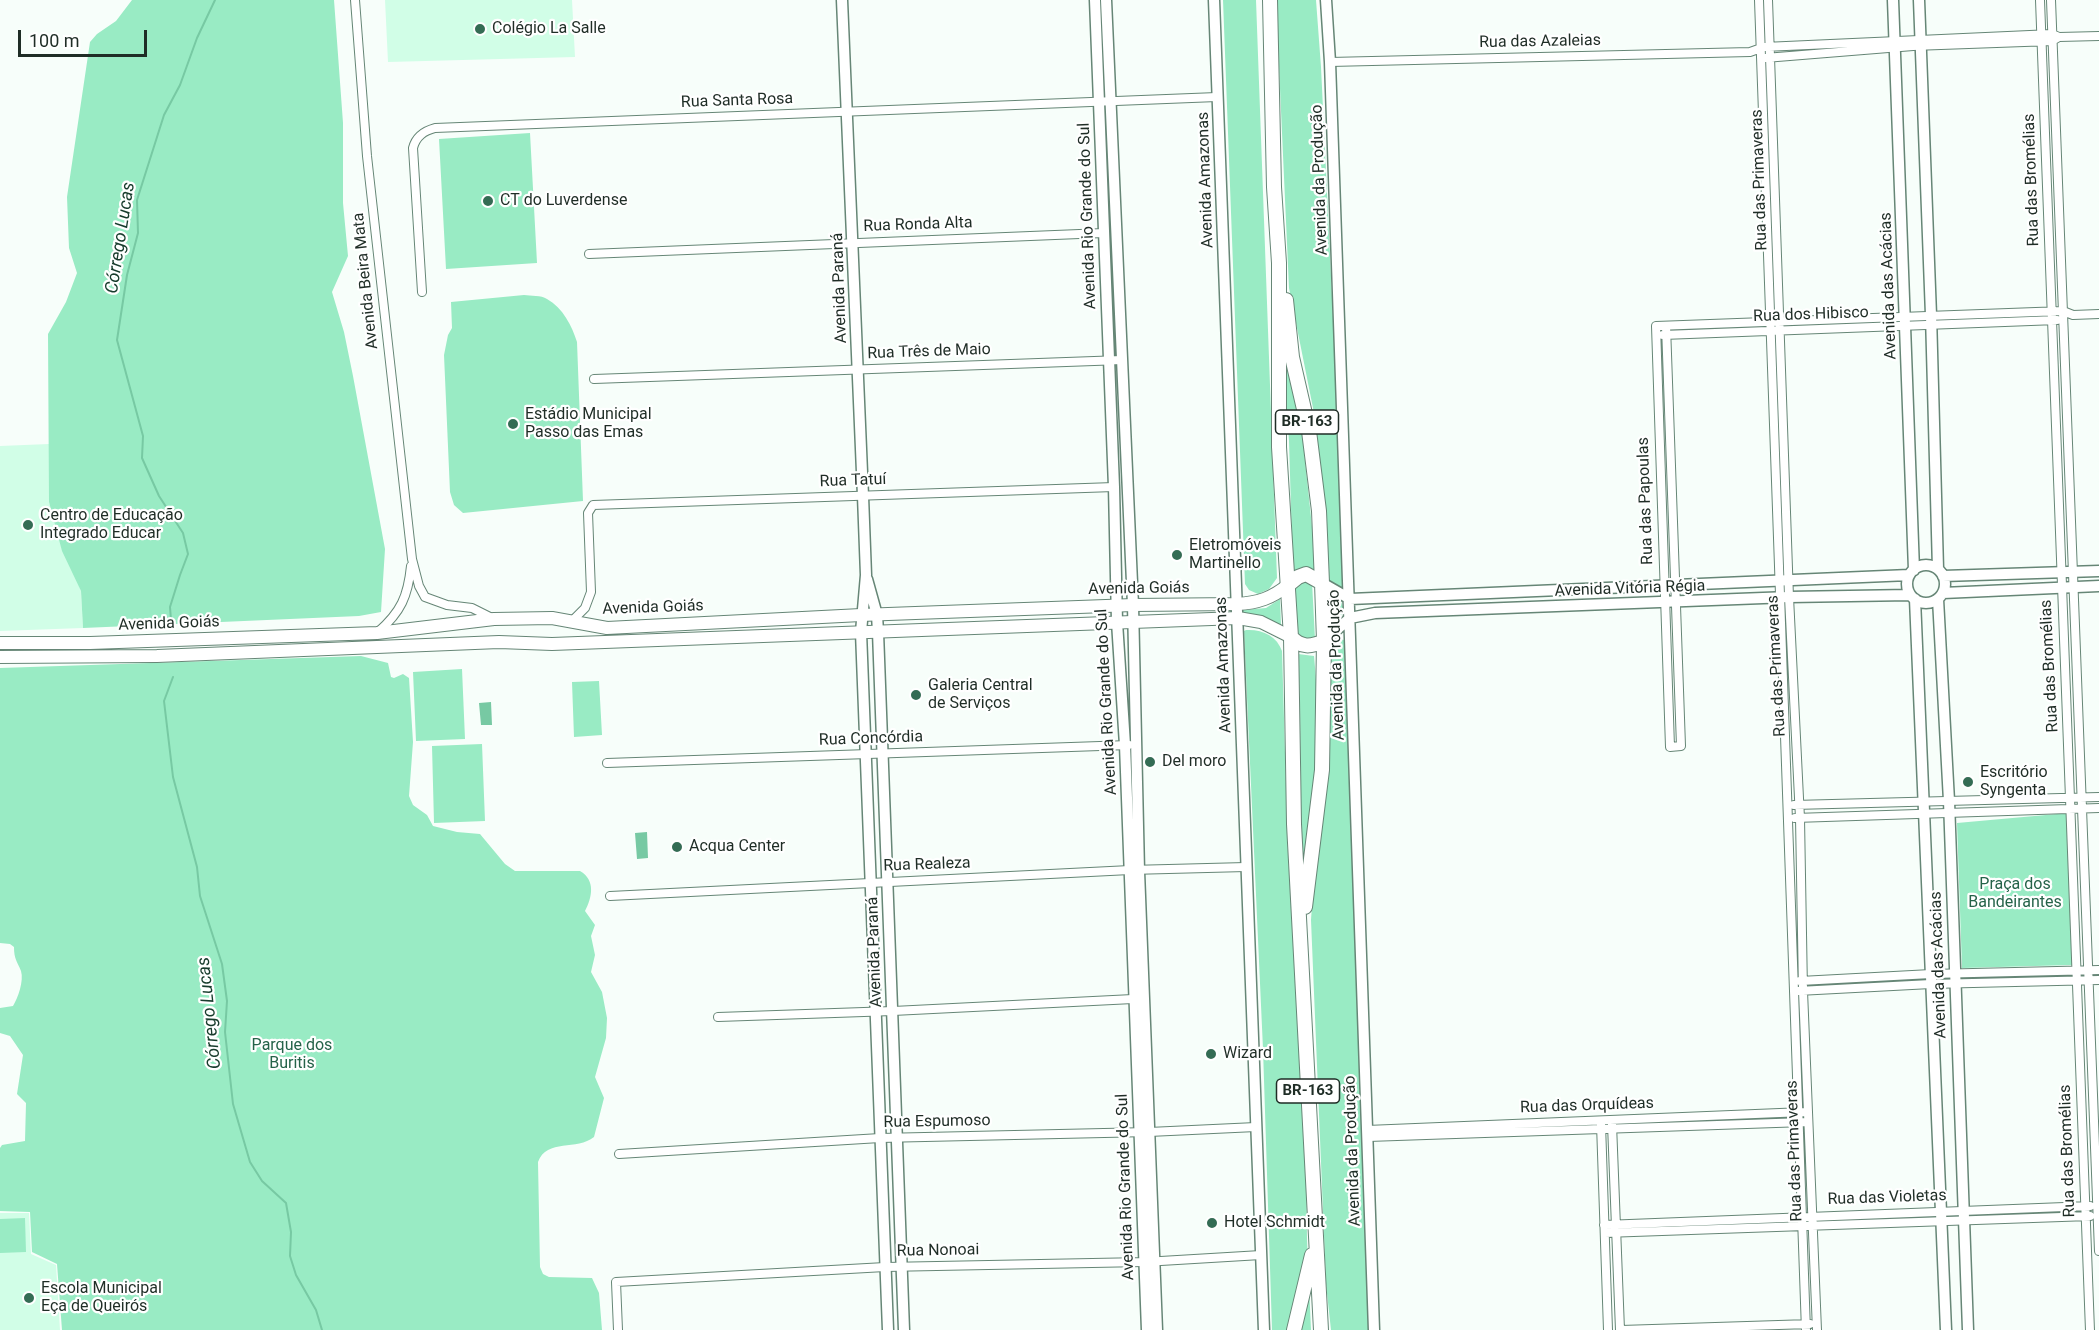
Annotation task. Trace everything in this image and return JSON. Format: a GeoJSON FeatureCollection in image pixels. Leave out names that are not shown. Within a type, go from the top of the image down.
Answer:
{"type":"FeatureCollection","features":[{"type":"Feature","properties":{"kind":"highway","name":"BR-163"},"geometry":{"type":"LineString","coordinates":[[1270,0],[1274,187],[1279,263],[1279,447],[1291,637],[1294,824],[1321,1330]]}},
{"type":"Feature","properties":{"kind":"highway","name":"BR-163"},"geometry":{"type":"LineString","coordinates":[[1279,263],[1282,270],[1292,357],[1310,443],[1319,511],[1324,641],[1322,770],[1300,941]]}},
{"type":"Feature","properties":{"kind":"highway"},"geometry":{"type":"LineString","coordinates":[[1288,585],[1306,574],[1322,583]]}},
{"type":"Feature","properties":{"kind":"highway"},"geometry":{"type":"LineString","coordinates":[[1291,637],[1298,644],[1305,646],[1316,645],[1324,641]]}},
{"type":"Feature","properties":{"kind":"highway"},"geometry":{"type":"LineString","coordinates":[[1294,1330],[1315,1241]]}},
{"type":"Feature","properties":{"kind":"main road","name":"Avenida Goiás"},"geometry":{"type":"LineString","coordinates":[[0,643],[102,643],[378,633],[498,619],[552,618],[607,628],[861,615],[1133,605],[1237,604],[1270,598],[1288,585]]}},
{"type":"Feature","properties":{"kind":"main road","name":"Avenida Goiás"},"geometry":{"type":"LineString","coordinates":[[0,657],[157,656],[499,642],[565,644],[1238,618],[1262,622],[1291,637]]}},
{"type":"Feature","properties":{"kind":"main road"},"geometry":{"type":"LineString","coordinates":[[498,619],[499,642]]}},
{"type":"Feature","properties":{"kind":"main road"},"geometry":{"type":"LineString","coordinates":[[565,644],[572,630],[572,621]]}},
{"type":"Feature","properties":{"kind":"street","name":"Avenida Beira Mata"},"geometry":{"type":"LineString","coordinates":[[355,0],[367,156],[412,559],[419,586],[425,597],[447,605],[472,608],[498,619]]}},
{"type":"Feature","properties":{"kind":"street","name":"Avenida Paraná"},"geometry":{"type":"LineString","coordinates":[[842,0],[866,575],[861,632],[888,1330]]}},
{"type":"Feature","properties":{"kind":"street","name":"Avenida Rio Grande do Sul"},"geometry":{"type":"LineString","coordinates":[[1095,0],[1117,622],[1130,745]]}},
{"type":"Feature","properties":{"kind":"street","name":"Avenida Rio Grande do Sul"},"geometry":{"type":"LineString","coordinates":[[1106,0],[1133,605],[1130,745],[1149,1262],[1147,1330]]}},
{"type":"Feature","properties":{"kind":"street","name":"Avenida Amazonas"},"geometry":{"type":"LineString","coordinates":[[1214,0],[1264,1330]]}},
{"type":"Feature","properties":{"kind":"street","name":"Avenida da Produção"},"geometry":{"type":"LineString","coordinates":[[1326,0],[1350,599],[1374,1330]]}},
{"type":"Feature","properties":{"kind":"street","name":"Rua das Primaveras"},"geometry":{"type":"LineString","coordinates":[[1759,0],[1766,58],[1784,581],[1788,819],[1799,981]]}},
{"type":"Feature","properties":{"kind":"street","name":"Rua das Primaveras"},"geometry":{"type":"LineString","coordinates":[[1765,47],[1768,0]]}},
{"type":"Feature","properties":{"kind":"street","name":"Avenida das Acácias"},"geometry":{"type":"LineString","coordinates":[[1893,0],[1906,321],[1911,573]]}},
{"type":"Feature","properties":{"kind":"street"},"geometry":{"type":"LineString","coordinates":[[1919,0],[1941,572],[1945,581],[1941,596]]}},
{"type":"Feature","properties":{"kind":"street","name":"Rua das Bromélias"},"geometry":{"type":"LineString","coordinates":[[2040,0],[2052,316],[2067,572],[2073,586],[2099,1251]]}},
{"type":"Feature","properties":{"kind":"street","name":"Rua das Bromélias"},"geometry":{"type":"LineString","coordinates":[[2050,0],[2054,37],[2063,315],[2067,572],[2061,587],[2072,809],[2076,981],[2090,1330]]}},
{"type":"Feature","properties":{"kind":"street","name":"Rua das Azaleias"},"geometry":{"type":"LineString","coordinates":[[1330,62],[1749,52],[1765,47],[2099,36]]}},
{"type":"Feature","properties":{"kind":"street","name":"Rua das Azaleias"},"geometry":{"type":"LineString","coordinates":[[1749,52],[1766,58],[1895,44]]}},
{"type":"Feature","properties":{"kind":"street","name":"Rua Santa Rosa"},"geometry":{"type":"LineString","coordinates":[[422,292],[413,148],[417,137],[435,128],[1217,97]]}},
{"type":"Feature","properties":{"kind":"street","name":"Rua Ronda Alta"},"geometry":{"type":"LineString","coordinates":[[589,254],[1104,233]]}},
{"type":"Feature","properties":{"kind":"street","name":"Rua dos Hibisco"},"geometry":{"type":"LineString","coordinates":[[1656,331],[1775,321],[1906,321],[2099,314]]}},
{"type":"Feature","properties":{"kind":"street","name":"Rua dos Hibisco"},"geometry":{"type":"LineString","coordinates":[[1666,330],[1776,332],[1906,321]]}},
{"type":"Feature","properties":{"kind":"street","name":"Rua das Papoulas"},"geometry":{"type":"LineString","coordinates":[[1666,330],[1670,747],[1681,746],[1670,602]]}},
{"type":"Feature","properties":{"kind":"street","name":"Rua das Papoulas"},"geometry":{"type":"LineString","coordinates":[[1656,331],[1670,585]]}},
{"type":"Feature","properties":{"kind":"street","name":"Rua Três de Maio"},"geometry":{"type":"LineString","coordinates":[[594,379],[1122,360]]}},
{"type":"Feature","properties":{"kind":"street","name":"Rua Tatuí"},"geometry":{"type":"LineString","coordinates":[[572,621],[585,608],[591,592],[588,513],[593,505],[1114,487]]}},
{"type":"Feature","properties":{"kind":"street","name":"Avenida Beira Mata"},"geometry":{"type":"LineString","coordinates":[[378,633],[395,616],[402,605],[407,593],[412,559]]}},
{"type":"Feature","properties":{"kind":"street"},"geometry":{"type":"LineString","coordinates":[[2099,571],[1941,572],[1928,565],[1911,573],[1907,583],[1912,597],[1930,603],[1941,596],[2099,586]]}},
{"type":"Feature","properties":{"kind":"street","name":"Avenida Vitória Régia"},"geometry":{"type":"LineString","coordinates":[[1350,599],[1784,581],[1911,573]]}},
{"type":"Feature","properties":{"kind":"street","name":"Avenida Paraná"},"geometry":{"type":"LineString","coordinates":[[866,575],[877,615],[878,632],[904,1330]]}},
{"type":"Feature","properties":{"kind":"street"},"geometry":{"type":"LineString","coordinates":[[1322,583],[1350,599]]}},
{"type":"Feature","properties":{"kind":"street","name":"Avenida das Acácias"},"geometry":{"type":"LineString","coordinates":[[1941,596],[1968,1330]]}},
{"type":"Feature","properties":{"kind":"street","name":"Rua das Primaveras"},"geometry":{"type":"LineString","coordinates":[[1784,597],[1800,818],[1799,991],[1808,1221],[1817,1327]]}},
{"type":"Feature","properties":{"kind":"street","name":"Avenida Vitória Régia"},"geometry":{"type":"LineString","coordinates":[[1350,618],[1375,613],[1784,597],[1912,597]]}},
{"type":"Feature","properties":{"kind":"street","name":"Avenida das Acácias"},"geometry":{"type":"LineString","coordinates":[[1912,597],[1925,814],[1946,1330]]}},
{"type":"Feature","properties":{"kind":"street"},"geometry":{"type":"LineString","coordinates":[[1324,641],[1350,618]]}},
{"type":"Feature","properties":{"kind":"street","name":"Rua Concórdia"},"geometry":{"type":"LineString","coordinates":[[607,763],[1130,745]]}},
{"type":"Feature","properties":{"kind":"street"},"geometry":{"type":"LineString","coordinates":[[1788,805],[2099,797]]}},
{"type":"Feature","properties":{"kind":"street"},"geometry":{"type":"LineString","coordinates":[[1788,819],[2099,808]]}},
{"type":"Feature","properties":{"kind":"street","name":"Rua Realeza"},"geometry":{"type":"LineString","coordinates":[[610,896],[870,882],[1246,867]]}},
{"type":"Feature","properties":{"kind":"street","name":"Avenida Rio Grande do Sul"},"geometry":{"type":"LineString","coordinates":[[1135,871],[1133,999],[1144,1132]]}},
{"type":"Feature","properties":{"kind":"street"},"geometry":{"type":"LineString","coordinates":[[1799,981],[1955,979],[2076,981],[2099,970]]}},
{"type":"Feature","properties":{"kind":"street"},"geometry":{"type":"LineString","coordinates":[[1955,979],[2076,971],[2099,980]]}},
{"type":"Feature","properties":{"kind":"street"},"geometry":{"type":"LineString","coordinates":[[1799,991],[1931,979]]}},
{"type":"Feature","properties":{"kind":"street"},"geometry":{"type":"LineString","coordinates":[[718,1017],[875,1012],[1133,999]]}},
{"type":"Feature","properties":{"kind":"street","name":"Rua das Orquídeas"},"geometry":{"type":"LineString","coordinates":[[1367,1133],[1601,1125],[1804,1112]]}},
{"type":"Feature","properties":{"kind":"street","name":"Rua das Orquídeas"},"geometry":{"type":"LineString","coordinates":[[1612,1124],[1804,1122]]}},
{"type":"Feature","properties":{"kind":"street"},"geometry":{"type":"LineString","coordinates":[[1612,1124],[1620,1330],[1817,1327]]}},
{"type":"Feature","properties":{"kind":"street"},"geometry":{"type":"LineString","coordinates":[[1601,1125],[1608,1330]]}},
{"type":"Feature","properties":{"kind":"street","name":"Rua Espumoso"},"geometry":{"type":"LineString","coordinates":[[618,1154],[880,1138],[1256,1127]]}},
{"type":"Feature","properties":{"kind":"street","name":"Rua das Violetas"},"geometry":{"type":"LineString","coordinates":[[1605,1229],[1964,1215],[2098,1206]]}},
{"type":"Feature","properties":{"kind":"street","name":"Rua das Violetas"},"geometry":{"type":"LineString","coordinates":[[1964,1215],[2098,1216]]}},
{"type":"Feature","properties":{"kind":"street","name":"Rua das Primaveras"},"geometry":{"type":"LineString","coordinates":[[1806,1327],[1808,1221]]}},
{"type":"Feature","properties":{"kind":"street","name":"Rua Nonoai"},"geometry":{"type":"LineString","coordinates":[[618,1330],[616,1282],[885,1267],[1149,1262],[1261,1255]]}},
{"type":"Feature","properties":{"kind":"street","name":"Avenida Rio Grande do Sul"},"geometry":{"type":"LineString","coordinates":[[1149,1262],[1157,1330]]}},
{"type":"Feature","properties":{"kind":"shaded area","name":"Colégio La Salle"},"geometry":{"type":"Polygon","coordinates":[[[385,0],[572,0],[575,57],[388,62],[385,0]]]}},
{"type":"Feature","properties":{"kind":"shaded area","name":"Centro de Educação Integrado Educar"},"geometry":{"type":"Polygon","coordinates":[[[49,444],[49,502],[81,591],[83,628],[0,631],[0,446],[49,444]]]}},
{"type":"Feature","properties":{"kind":"shaded area"},"geometry":{"type":"Polygon","coordinates":[[[491,702],[492,725],[481,725],[479,703],[491,702]]]}},
{"type":"Feature","properties":{"kind":"shaded area"},"geometry":{"type":"Polygon","coordinates":[[[647,832],[648,858],[637,859],[635,833],[647,832]]]}},
{"type":"Feature","properties":{"kind":"shaded area","name":"Escola Municipal Eça de Queirós"},"geometry":{"type":"Polygon","coordinates":[[[0,1213],[29,1213],[31,1254],[56,1265],[60,1330],[0,1330],[0,1213]]]}},
{"type":"Feature","properties":{"kind":"green space"},"geometry":{"type":"Polygon","coordinates":[[[132,0],[334,0],[343,123],[343,203],[348,256],[332,292],[344,332],[385,549],[381,612],[359,616],[83,628],[81,591],[62,551],[49,502],[48,334],[66,302],[77,273],[69,248],[67,197],[90,42],[97,34],[116,21],[132,0]]]}},
{"type":"Feature","properties":{"kind":"green space"},"geometry":{"type":"Polygon","coordinates":[[[1223,0],[1256,0],[1277,578],[1269,589],[1258,594],[1249,590],[1245,584],[1223,0]]]}},
{"type":"Feature","properties":{"kind":"green space"},"geometry":{"type":"Polygon","coordinates":[[[1276,0],[1316,0],[1346,588],[1341,589],[1327,579],[1316,423],[1289,288],[1276,0]]]}},
{"type":"Feature","properties":{"kind":"green space","name":"CT do Luverdense"},"geometry":{"type":"Polygon","coordinates":[[[530,133],[537,263],[446,269],[439,139],[530,133]]]}},
{"type":"Feature","properties":{"kind":"green space","name":"Estádio Municipal Passo das Emas"},"geometry":{"type":"Polygon","coordinates":[[[524,295],[542,297],[558,307],[577,342],[583,501],[463,513],[454,505],[450,492],[444,355],[448,335],[452,328],[451,302],[524,295]]]}},
{"type":"Feature","properties":{"kind":"green space"},"geometry":{"type":"Polygon","coordinates":[[[1281,337],[1298,394],[1317,574],[1293,576],[1289,441],[1281,337]]]}},
{"type":"Feature","properties":{"kind":"green space"},"geometry":{"type":"Polygon","coordinates":[[[1299,580],[1312,582],[1315,639],[1312,641],[1296,637],[1292,587],[1299,580]]]}},
{"type":"Feature","properties":{"kind":"green space"},"geometry":{"type":"Polygon","coordinates":[[[1326,589],[1338,598],[1344,612],[1327,631],[1326,589]]]}},
{"type":"Feature","properties":{"kind":"green space"},"geometry":{"type":"Polygon","coordinates":[[[1280,599],[1281,625],[1264,617],[1243,616],[1243,610],[1266,608],[1280,599]]]}},
{"type":"Feature","properties":{"kind":"green space"},"geometry":{"type":"Polygon","coordinates":[[[1244,631],[1268,634],[1277,641],[1282,651],[1288,854],[1306,1127],[1311,1330],[1272,1330],[1263,1049],[1244,631]]]}},
{"type":"Feature","properties":{"kind":"green space"},"geometry":{"type":"Polygon","coordinates":[[[1340,639],[1344,640],[1370,1330],[1331,1330],[1326,1284],[1311,920],[1329,650],[1340,639]]]}},
{"type":"Feature","properties":{"kind":"green space"},"geometry":{"type":"Polygon","coordinates":[[[1298,654],[1314,656],[1317,713],[1313,799],[1304,884],[1301,868],[1298,654]]]}},
{"type":"Feature","properties":{"kind":"green space","name":"Parque dos Buritis"},"geometry":{"type":"Polygon","coordinates":[[[361,656],[388,663],[391,677],[403,674],[409,678],[413,742],[409,796],[413,805],[427,815],[433,826],[457,832],[480,834],[505,864],[515,871],[580,871],[589,879],[591,895],[585,911],[595,925],[591,936],[595,955],[591,972],[602,992],[607,1018],[606,1038],[595,1077],[604,1098],[594,1137],[587,1141],[548,1150],[538,1162],[540,1267],[543,1274],[549,1277],[592,1278],[599,1293],[602,1330],[62,1330],[57,1264],[32,1252],[30,1212],[0,1211],[0,1148],[2,1145],[25,1141],[26,1103],[17,1094],[23,1055],[10,1036],[0,1033],[0,1008],[13,1006],[20,989],[22,975],[14,947],[0,943],[0,668],[361,656]]]}},
{"type":"Feature","properties":{"kind":"green space"},"geometry":{"type":"Polygon","coordinates":[[[462,669],[465,739],[416,741],[413,672],[462,669]]]}},
{"type":"Feature","properties":{"kind":"green space"},"geometry":{"type":"Polygon","coordinates":[[[599,681],[602,735],[574,737],[572,682],[599,681]]]}},
{"type":"Feature","properties":{"kind":"green space"},"geometry":{"type":"Polygon","coordinates":[[[482,744],[485,821],[434,823],[432,746],[482,744]]]}},
{"type":"Feature","properties":{"kind":"green space","name":"Praça dos Bandeirantes"},"geometry":{"type":"Polygon","coordinates":[[[2068,813],[2072,965],[1962,968],[1957,823],[2068,813]]]}},
{"type":"Feature","properties":{"kind":"green space"},"geometry":{"type":"Polygon","coordinates":[[[25,1218],[26,1252],[0,1253],[0,1219],[25,1218]]]}},
{"type":"Feature","properties":{"kind":"waterway","name":"Córrego Lucas"},"geometry":{"type":"LineString","coordinates":[[171,620],[170,607],[188,554],[183,533],[159,496],[142,458],[143,436],[117,340],[127,275],[138,233],[137,200],[164,115],[180,85],[197,38],[215,0]]}},
{"type":"Feature","properties":{"kind":"waterway","name":"Córrego Lucas"},"geometry":{"type":"LineString","coordinates":[[173,677],[164,701],[173,777],[197,867],[200,896],[222,964],[227,1001],[225,1032],[233,1104],[250,1162],[262,1181],[286,1203],[291,1232],[290,1256],[296,1275],[316,1310],[322,1330]]}},
{"type":"Feature","properties":{"kind":"place","name":"Colégio La Salle"},"geometry":{"type":"Point","coordinates":[480,29]}},
{"type":"Feature","properties":{"kind":"place","name":"CT do Luverdense"},"geometry":{"type":"Point","coordinates":[488,201]}},
{"type":"Feature","properties":{"kind":"place","name":"Estádio Municipal Passo das Emas"},"geometry":{"type":"Point","coordinates":[513,424]}},
{"type":"Feature","properties":{"kind":"place","name":"Centro de Educação Integrado Educar"},"geometry":{"type":"Point","coordinates":[28,525]}},
{"type":"Feature","properties":{"kind":"place","name":"Eletromóveis Martinello"},"geometry":{"type":"Point","coordinates":[1177,555]}},
{"type":"Feature","properties":{"kind":"place","name":"Galeria Central de Serviços"},"geometry":{"type":"Point","coordinates":[916,695]}},
{"type":"Feature","properties":{"kind":"place","name":"Del moro"},"geometry":{"type":"Point","coordinates":[1150,762]}},
{"type":"Feature","properties":{"kind":"place","name":"Escritório Syngenta"},"geometry":{"type":"Point","coordinates":[1968,782]}},
{"type":"Feature","properties":{"kind":"place","name":"Acqua Center"},"geometry":{"type":"Point","coordinates":[677,847]}},
{"type":"Feature","properties":{"kind":"place","name":"Wizard"},"geometry":{"type":"Point","coordinates":[1211,1054]}},
{"type":"Feature","properties":{"kind":"place","name":"Hotel Schmidt"},"geometry":{"type":"Point","coordinates":[1212,1223]}},
{"type":"Feature","properties":{"kind":"place","name":"Escola Municipal Eça de Queirós"},"geometry":{"type":"Point","coordinates":[29,1298]}}]}
